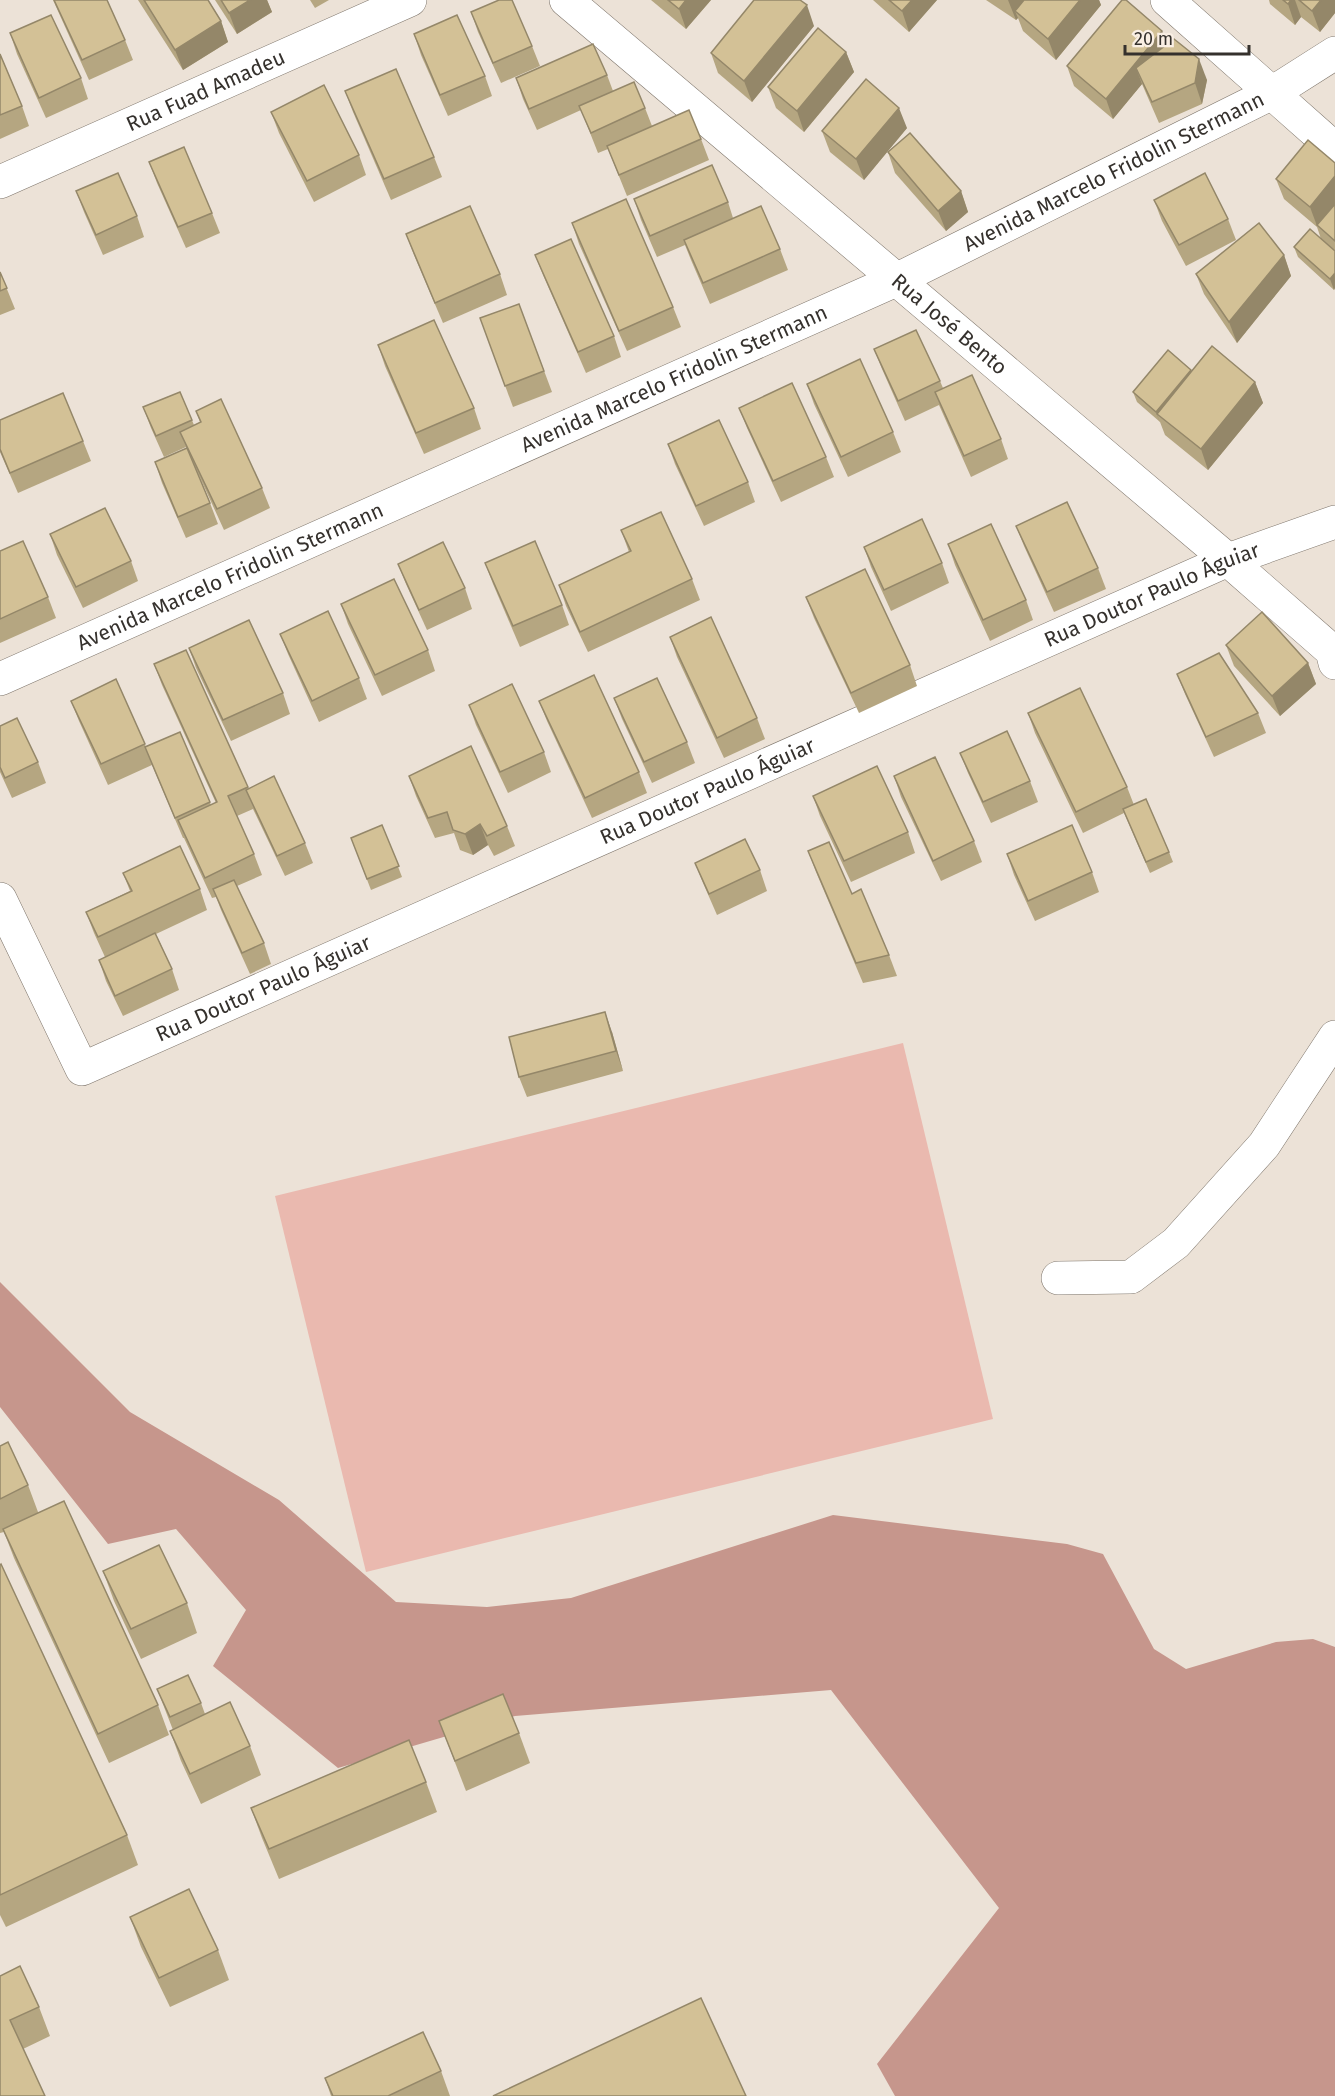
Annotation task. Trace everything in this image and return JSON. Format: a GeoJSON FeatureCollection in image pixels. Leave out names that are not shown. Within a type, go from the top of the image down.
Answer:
{"type":"FeatureCollection","features":[{"type":"Feature","properties":{"kind":"street","name":"Rua Fuad Amadeu"},"geometry":{"type":"LineString","coordinates":[[0,182],[410,0]]}},
{"type":"Feature","properties":{"kind":"street","name":"Rua José Bento"},"geometry":{"type":"LineString","coordinates":[[566,0],[1228,560],[1334,657]]}},
{"type":"Feature","properties":{"kind":"street"},"geometry":{"type":"LineString","coordinates":[[1167,0],[1335,149]]}},
{"type":"Feature","properties":{"kind":"street","name":"Avenida Marcelo Fridolin Stermann"},"geometry":{"type":"LineString","coordinates":[[0,680],[896,280],[1272,93],[1335,53]]}},
{"type":"Feature","properties":{"kind":"street","name":"Rua Doutor Paulo Águiar"},"geometry":{"type":"LineString","coordinates":[[0,899],[82,1069],[1228,560],[1335,522]]}},
{"type":"Feature","properties":{"kind":"street"},"geometry":{"type":"LineString","coordinates":[[1058,1278],[1131,1276],[1176,1243],[1264,1145],[1335,1037]]}},
{"type":"Feature","properties":{"kind":"shaded area"},"geometry":{"type":"Polygon","coordinates":[[[903,1043],[993,1419],[366,1572],[275,1196],[903,1043]]]}},
{"type":"Feature","properties":{"kind":"shaded area"},"geometry":{"type":"Polygon","coordinates":[[[0,1282],[130,1412],[279,1500],[396,1602],[487,1607],[571,1598],[833,1515],[1067,1544],[1103,1554],[1154,1649],[1186,1669],[1276,1642],[1313,1639],[1335,1647],[1335,2096],[895,2096],[877,2064],[999,1908],[831,1690],[515,1716],[338,1768],[213,1666],[246,1610],[176,1529],[108,1544],[0,1407],[0,1282]]]}},
{"type":"Feature","properties":{"kind":"building"},"geometry":{"type":"Polygon","coordinates":[[[54,0],[107,0],[125,40],[82,60],[54,0]]]}},
{"type":"Feature","properties":{"kind":"building"},"geometry":{"type":"Polygon","coordinates":[[[144,0],[208,0],[221,21],[175,50],[144,0]]]}},
{"type":"Feature","properties":{"kind":"building"},"geometry":{"type":"Polygon","coordinates":[[[221,0],[250,0],[229,13],[221,0]]]}},
{"type":"Feature","properties":{"kind":"building"},"geometry":{"type":"Polygon","coordinates":[[[499,0],[512,0],[532,46],[493,63],[471,12],[499,0]]]}},
{"type":"Feature","properties":{"kind":"building"},"geometry":{"type":"Polygon","coordinates":[[[668,0],[686,0],[679,9],[668,0]]]}},
{"type":"Feature","properties":{"kind":"building"},"geometry":{"type":"Polygon","coordinates":[[[754,0],[800,0],[807,5],[744,81],[711,53],[754,0]]]}},
{"type":"Feature","properties":{"kind":"building"},"geometry":{"type":"Polygon","coordinates":[[[889,0],[912,0],[902,11],[889,0]]]}},
{"type":"Feature","properties":{"kind":"building"},"geometry":{"type":"Polygon","coordinates":[[[1024,0],[1080,0],[1048,39],[1015,11],[1024,0]]]}},
{"type":"Feature","properties":{"kind":"building"},"geometry":{"type":"Polygon","coordinates":[[[1122,0],[1126,0],[1162,31],[1106,99],[1067,66],[1122,0]]]}},
{"type":"Feature","properties":{"kind":"building"},"geometry":{"type":"Polygon","coordinates":[[[1299,0],[1321,0],[1312,11],[1299,0]]]}},
{"type":"Feature","properties":{"kind":"building"},"geometry":{"type":"Polygon","coordinates":[[[51,15],[81,78],[39,98],[10,33],[51,15]]]}},
{"type":"Feature","properties":{"kind":"building"},"geometry":{"type":"Polygon","coordinates":[[[457,15],[485,76],[440,95],[414,34],[457,15]]]}},
{"type":"Feature","properties":{"kind":"building"},"geometry":{"type":"Polygon","coordinates":[[[818,28],[846,52],[797,111],[768,87],[818,28]]]}},
{"type":"Feature","properties":{"kind":"building"},"geometry":{"type":"Polygon","coordinates":[[[1174,39],[1199,59],[1195,83],[1152,102],[1136,68],[1174,39]]]}},
{"type":"Feature","properties":{"kind":"building"},"geometry":{"type":"Polygon","coordinates":[[[593,44],[607,75],[529,109],[516,78],[593,44]]]}},
{"type":"Feature","properties":{"kind":"building"},"geometry":{"type":"Polygon","coordinates":[[[0,54],[22,106],[0,115],[0,54]]]}},
{"type":"Feature","properties":{"kind":"building"},"geometry":{"type":"Polygon","coordinates":[[[396,69],[434,157],[384,179],[345,91],[396,69]]]}},
{"type":"Feature","properties":{"kind":"building"},"geometry":{"type":"Polygon","coordinates":[[[866,79],[899,108],[856,159],[822,131],[866,79]]]}},
{"type":"Feature","properties":{"kind":"building"},"geometry":{"type":"Polygon","coordinates":[[[634,82],[645,108],[591,133],[579,106],[634,82]]]}},
{"type":"Feature","properties":{"kind":"building"},"geometry":{"type":"Polygon","coordinates":[[[324,85],[359,155],[307,181],[271,112],[324,85]]]}},
{"type":"Feature","properties":{"kind":"building"},"geometry":{"type":"Polygon","coordinates":[[[689,110],[701,139],[619,175],[607,146],[689,110]]]}},
{"type":"Feature","properties":{"kind":"building"},"geometry":{"type":"Polygon","coordinates":[[[910,133],[961,191],[938,211],[888,152],[910,133]]]}},
{"type":"Feature","properties":{"kind":"building"},"geometry":{"type":"Polygon","coordinates":[[[1308,140],[1335,163],[1335,176],[1310,207],[1276,179],[1308,140]]]}},
{"type":"Feature","properties":{"kind":"building"},"geometry":{"type":"Polygon","coordinates":[[[184,147],[212,213],[178,227],[149,162],[184,147]]]}},
{"type":"Feature","properties":{"kind":"building"},"geometry":{"type":"Polygon","coordinates":[[[712,165],[728,202],[650,236],[634,199],[712,165]]]}},
{"type":"Feature","properties":{"kind":"building"},"geometry":{"type":"Polygon","coordinates":[[[118,173],[137,216],[96,235],[76,191],[118,173]]]}},
{"type":"Feature","properties":{"kind":"building"},"geometry":{"type":"Polygon","coordinates":[[[1205,173],[1228,219],[1179,245],[1154,200],[1205,173]]]}},
{"type":"Feature","properties":{"kind":"building"},"geometry":{"type":"Polygon","coordinates":[[[626,199],[673,307],[619,331],[572,223],[626,199]]]}},
{"type":"Feature","properties":{"kind":"building"},"geometry":{"type":"Polygon","coordinates":[[[1335,204],[1335,241],[1317,225],[1335,204]]]}},
{"type":"Feature","properties":{"kind":"building"},"geometry":{"type":"Polygon","coordinates":[[[470,206],[500,274],[435,303],[406,234],[470,206]]]}},
{"type":"Feature","properties":{"kind":"building"},"geometry":{"type":"Polygon","coordinates":[[[761,206],[780,249],[703,283],[684,240],[761,206]]]}},
{"type":"Feature","properties":{"kind":"building"},"geometry":{"type":"Polygon","coordinates":[[[1259,223],[1284,255],[1229,322],[1196,274],[1259,223]]]}},
{"type":"Feature","properties":{"kind":"building"},"geometry":{"type":"Polygon","coordinates":[[[1310,229],[1335,251],[1335,273],[1330,279],[1294,247],[1310,229]]]}},
{"type":"Feature","properties":{"kind":"building"},"geometry":{"type":"Polygon","coordinates":[[[571,239],[614,336],[578,352],[535,255],[571,239]]]}},
{"type":"Feature","properties":{"kind":"building"},"geometry":{"type":"Polygon","coordinates":[[[0,272],[7,288],[0,291],[0,272]]]}},
{"type":"Feature","properties":{"kind":"building"},"geometry":{"type":"Polygon","coordinates":[[[519,304],[544,371],[505,386],[480,318],[519,304]]]}},
{"type":"Feature","properties":{"kind":"building"},"geometry":{"type":"Polygon","coordinates":[[[434,320],[474,408],[416,433],[378,345],[434,320]]]}},
{"type":"Feature","properties":{"kind":"building"},"geometry":{"type":"Polygon","coordinates":[[[916,330],[940,381],[898,401],[874,349],[916,330]]]}},
{"type":"Feature","properties":{"kind":"building"},"geometry":{"type":"Polygon","coordinates":[[[1212,346],[1255,382],[1201,449],[1157,414],[1212,346]]]}},
{"type":"Feature","properties":{"kind":"building"},"geometry":{"type":"Polygon","coordinates":[[[1168,350],[1191,370],[1156,412],[1133,392],[1168,350]]]}},
{"type":"Feature","properties":{"kind":"building"},"geometry":{"type":"Polygon","coordinates":[[[860,359],[893,432],[841,457],[807,384],[860,359]]]}},
{"type":"Feature","properties":{"kind":"building"},"geometry":{"type":"Polygon","coordinates":[[[972,375],[1001,439],[964,456],[935,392],[972,375]]]}},
{"type":"Feature","properties":{"kind":"building"},"geometry":{"type":"Polygon","coordinates":[[[792,383],[826,457],[773,481],[739,408],[792,383]]]}},
{"type":"Feature","properties":{"kind":"building"},"geometry":{"type":"Polygon","coordinates":[[[180,392],[192,420],[156,436],[143,407],[180,392]]]}},
{"type":"Feature","properties":{"kind":"building"},"geometry":{"type":"Polygon","coordinates":[[[63,393],[83,441],[10,473],[0,449],[0,420],[63,393]]]}},
{"type":"Feature","properties":{"kind":"building"},"geometry":{"type":"Polygon","coordinates":[[[221,399],[262,488],[217,509],[180,432],[201,422],[196,411],[221,399]]]}},
{"type":"Feature","properties":{"kind":"building"},"geometry":{"type":"Polygon","coordinates":[[[719,420],[748,482],[696,506],[668,444],[719,420]]]}},
{"type":"Feature","properties":{"kind":"building"},"geometry":{"type":"Polygon","coordinates":[[[187,448],[210,503],[178,517],[155,462],[187,448]]]}},
{"type":"Feature","properties":{"kind":"building"},"geometry":{"type":"Polygon","coordinates":[[[1067,502],[1098,568],[1047,592],[1016,526],[1067,502]]]}},
{"type":"Feature","properties":{"kind":"building"},"geometry":{"type":"Polygon","coordinates":[[[105,508],[131,561],[76,587],[50,534],[105,508]]]}},
{"type":"Feature","properties":{"kind":"building"},"geometry":{"type":"Polygon","coordinates":[[[661,512],[692,579],[580,632],[559,585],[631,551],[621,530],[661,512]]]}},
{"type":"Feature","properties":{"kind":"building"},"geometry":{"type":"Polygon","coordinates":[[[922,519],[942,563],[884,590],[864,547],[922,519]]]}},
{"type":"Feature","properties":{"kind":"building"},"geometry":{"type":"Polygon","coordinates":[[[991,524],[1026,600],[983,620],[948,544],[991,524]]]}},
{"type":"Feature","properties":{"kind":"building"},"geometry":{"type":"Polygon","coordinates":[[[23,541],[48,597],[0,619],[0,551],[23,541]]]}},
{"type":"Feature","properties":{"kind":"building"},"geometry":{"type":"Polygon","coordinates":[[[535,541],[562,605],[513,626],[485,563],[535,541]]]}},
{"type":"Feature","properties":{"kind":"building"},"geometry":{"type":"Polygon","coordinates":[[[443,542],[465,588],[419,610],[398,564],[443,542]]]}},
{"type":"Feature","properties":{"kind":"building"},"geometry":{"type":"Polygon","coordinates":[[[865,569],[910,665],[851,693],[806,597],[865,569]]]}},
{"type":"Feature","properties":{"kind":"building"},"geometry":{"type":"Polygon","coordinates":[[[394,579],[428,650],[375,675],[341,604],[394,579]]]}},
{"type":"Feature","properties":{"kind":"building"},"geometry":{"type":"Polygon","coordinates":[[[328,611],[359,678],[312,701],[280,634],[328,611]]]}},
{"type":"Feature","properties":{"kind":"building"},"geometry":{"type":"Polygon","coordinates":[[[1262,612],[1308,663],[1272,696],[1226,645],[1262,612]]]}},
{"type":"Feature","properties":{"kind":"building"},"geometry":{"type":"Polygon","coordinates":[[[711,617],[757,718],[717,738],[670,637],[711,617]]]}},
{"type":"Feature","properties":{"kind":"building"},"geometry":{"type":"Polygon","coordinates":[[[249,620],[283,693],[223,720],[189,648],[249,620]]]}},
{"type":"Feature","properties":{"kind":"building"},"geometry":{"type":"Polygon","coordinates":[[[186,650],[248,787],[228,796],[254,854],[205,878],[178,820],[217,802],[154,664],[186,650]]]}},
{"type":"Feature","properties":{"kind":"building"},"geometry":{"type":"Polygon","coordinates":[[[1219,653],[1258,713],[1206,737],[1177,674],[1219,653]]]}},
{"type":"Feature","properties":{"kind":"building"},"geometry":{"type":"Polygon","coordinates":[[[594,675],[639,772],[585,798],[539,701],[594,675]]]}},
{"type":"Feature","properties":{"kind":"building"},"geometry":{"type":"Polygon","coordinates":[[[657,678],[687,742],[644,762],[614,698],[657,678]]]}},
{"type":"Feature","properties":{"kind":"building"},"geometry":{"type":"Polygon","coordinates":[[[116,679],[145,744],[101,764],[71,701],[116,679]]]}},
{"type":"Feature","properties":{"kind":"building"},"geometry":{"type":"Polygon","coordinates":[[[512,684],[544,752],[500,772],[469,705],[512,684]]]}},
{"type":"Feature","properties":{"kind":"building"},"geometry":{"type":"Polygon","coordinates":[[[1080,688],[1127,787],[1076,812],[1028,713],[1080,688]]]}},
{"type":"Feature","properties":{"kind":"building"},"geometry":{"type":"Polygon","coordinates":[[[17,718],[38,762],[5,778],[0,767],[0,726],[17,718]]]}},
{"type":"Feature","properties":{"kind":"building"},"geometry":{"type":"Polygon","coordinates":[[[1007,731],[1030,781],[983,802],[960,753],[1007,731]]]}},
{"type":"Feature","properties":{"kind":"building"},"geometry":{"type":"Polygon","coordinates":[[[180,732],[210,802],[175,818],[145,747],[180,732]]]}},
{"type":"Feature","properties":{"kind":"building"},"geometry":{"type":"Polygon","coordinates":[[[471,746],[507,826],[487,836],[480,824],[465,834],[453,830],[447,812],[428,818],[409,776],[471,746]]]}},
{"type":"Feature","properties":{"kind":"building"},"geometry":{"type":"Polygon","coordinates":[[[935,757],[974,841],[933,861],[894,776],[935,757]]]}},
{"type":"Feature","properties":{"kind":"building"},"geometry":{"type":"Polygon","coordinates":[[[877,766],[908,832],[844,861],[813,796],[877,766]]]}},
{"type":"Feature","properties":{"kind":"building"},"geometry":{"type":"Polygon","coordinates":[[[274,776],[305,843],[277,856],[246,790],[274,776]]]}},
{"type":"Feature","properties":{"kind":"building"},"geometry":{"type":"Polygon","coordinates":[[[1146,799],[1169,852],[1146,862],[1123,809],[1146,799]]]}},
{"type":"Feature","properties":{"kind":"building"},"geometry":{"type":"Polygon","coordinates":[[[382,825],[399,866],[367,879],[351,838],[382,825]]]}},
{"type":"Feature","properties":{"kind":"building"},"geometry":{"type":"Polygon","coordinates":[[[1072,825],[1092,872],[1028,901],[1007,854],[1072,825]]]}},
{"type":"Feature","properties":{"kind":"building"},"geometry":{"type":"Polygon","coordinates":[[[745,839],[760,870],[709,894],[695,863],[745,839]]]}},
{"type":"Feature","properties":{"kind":"building"},"geometry":{"type":"Polygon","coordinates":[[[829,842],[852,894],[861,889],[889,955],[856,963],[808,851],[829,842]]]}},
{"type":"Feature","properties":{"kind":"building"},"geometry":{"type":"Polygon","coordinates":[[[180,846],[200,889],[98,937],[86,912],[132,891],[123,873],[180,846]]]}},
{"type":"Feature","properties":{"kind":"building"},"geometry":{"type":"Polygon","coordinates":[[[234,880],[264,943],[242,953],[213,889],[234,880]]]}},
{"type":"Feature","properties":{"kind":"building"},"geometry":{"type":"Polygon","coordinates":[[[155,933],[172,969],[115,996],[99,960],[155,933]]]}},
{"type":"Feature","properties":{"kind":"building"},"geometry":{"type":"Polygon","coordinates":[[[605,1012],[616,1051],[519,1077],[509,1037],[605,1012]]]}},
{"type":"Feature","properties":{"kind":"building"},"geometry":{"type":"Polygon","coordinates":[[[8,1442],[28,1485],[0,1499],[0,1446],[8,1442]]]}},
{"type":"Feature","properties":{"kind":"building"},"geometry":{"type":"Polygon","coordinates":[[[64,1501],[158,1705],[98,1734],[3,1529],[64,1501]]]}},
{"type":"Feature","properties":{"kind":"building"},"geometry":{"type":"Polygon","coordinates":[[[159,1545],[187,1603],[131,1629],[103,1571],[159,1545]]]}},
{"type":"Feature","properties":{"kind":"building"},"geometry":{"type":"Polygon","coordinates":[[[0,1565],[127,1835],[0,1895],[0,1565]]]}},
{"type":"Feature","properties":{"kind":"building"},"geometry":{"type":"Polygon","coordinates":[[[188,1675],[201,1703],[170,1717],[157,1689],[188,1675]]]}},
{"type":"Feature","properties":{"kind":"building"},"geometry":{"type":"Polygon","coordinates":[[[503,1694],[519,1733],[455,1761],[439,1721],[503,1694]]]}},
{"type":"Feature","properties":{"kind":"building"},"geometry":{"type":"Polygon","coordinates":[[[230,1702],[250,1746],[190,1774],[170,1731],[230,1702]]]}},
{"type":"Feature","properties":{"kind":"building"},"geometry":{"type":"Polygon","coordinates":[[[409,1740],[426,1782],[269,1849],[251,1808],[409,1740]]]}},
{"type":"Feature","properties":{"kind":"building"},"geometry":{"type":"Polygon","coordinates":[[[189,1889],[218,1950],[159,1978],[130,1917],[189,1889]]]}},
{"type":"Feature","properties":{"kind":"building"},"geometry":{"type":"Polygon","coordinates":[[[20,1966],[39,2007],[10,2020],[45,2096],[0,2096],[0,1976],[20,1966]]]}},
{"type":"Feature","properties":{"kind":"building"},"geometry":{"type":"Polygon","coordinates":[[[701,1998],[746,2096],[493,2096],[701,1998]]]}},
{"type":"Feature","properties":{"kind":"building"},"geometry":{"type":"Polygon","coordinates":[[[423,2032],[441,2071],[388,2096],[333,2096],[325,2078],[423,2032]]]}}]}
